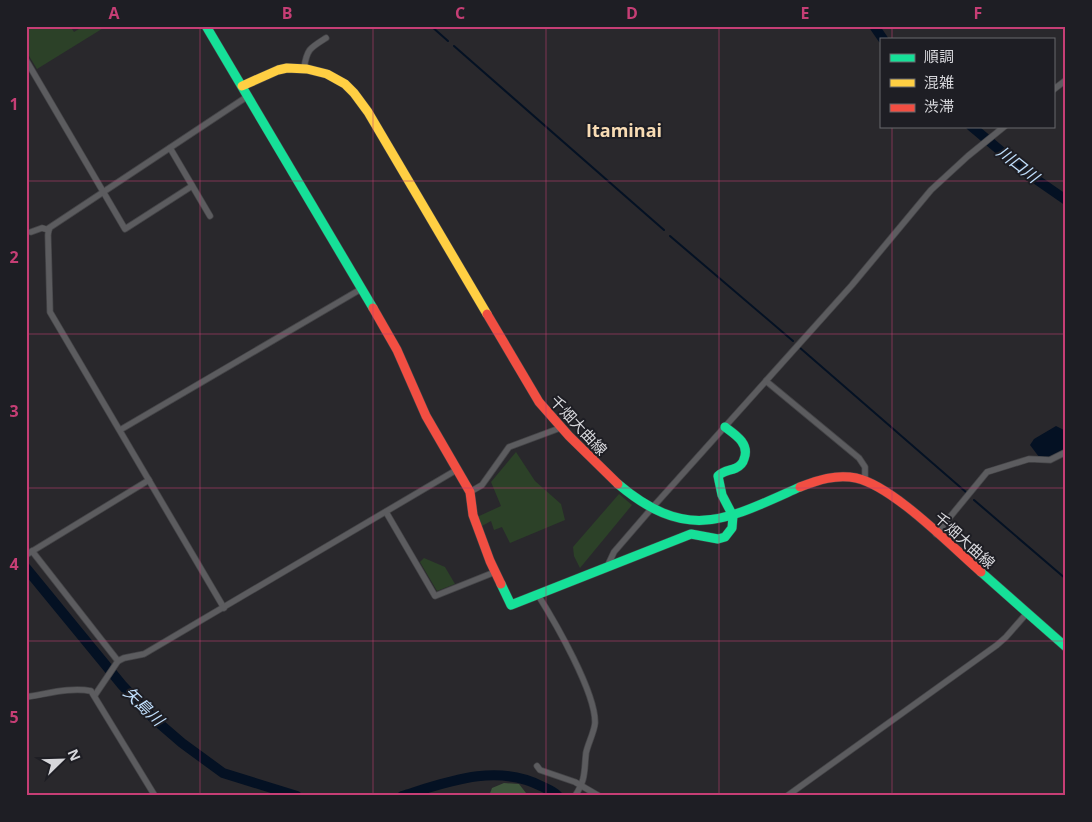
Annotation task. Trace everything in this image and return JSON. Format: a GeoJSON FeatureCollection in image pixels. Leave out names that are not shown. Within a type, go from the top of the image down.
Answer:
{"type":"FeatureCollection","features":[{"type":"Feature","properties":{"kind":"main road"},"geometry":{"type":"LineString","coordinates":[[206,26],[397,350],[426,416],[470,492],[473,515],[495,572],[511,605],[538,596],[691,534],[700,534],[715,539],[728,535],[732,530],[733,516],[725,504],[719,487],[718,476],[724,471],[741,465],[745,458],[745,446],[743,441],[725,426]]}},
{"type":"Feature","properties":{"kind":"main road","name":"千畑大曲線"},"geometry":{"type":"LineString","coordinates":[[242,86],[278,70],[304,68],[326,74],[339,80],[351,89],[360,99],[539,402],[560,428],[617,484],[632,496],[652,508],[675,517],[697,521],[713,520],[733,516],[801,486],[821,480],[852,477],[865,481],[893,497],[1066,647]]}},
{"type":"Feature","properties":{"kind":"street"},"geometry":{"type":"LineString","coordinates":[[304,68],[306,54],[309,49],[326,38]]}},
{"type":"Feature","properties":{"kind":"street"},"geometry":{"type":"LineString","coordinates":[[26,60],[125,229],[192,186]]}},
{"type":"Feature","properties":{"kind":"street"},"geometry":{"type":"LineString","coordinates":[[1054,89],[1066,80]]}},
{"type":"Feature","properties":{"kind":"street"},"geometry":{"type":"LineString","coordinates":[[224,608],[50,312],[48,234],[49,230],[104,192],[248,96]]}},
{"type":"Feature","properties":{"kind":"street"},"geometry":{"type":"LineString","coordinates":[[607,568],[614,552],[852,285],[931,190],[1003,128]]}},
{"type":"Feature","properties":{"kind":"street"},"geometry":{"type":"LineString","coordinates":[[170,148],[210,216]]}},
{"type":"Feature","properties":{"kind":"street"},"geometry":{"type":"LineString","coordinates":[[31,232],[42,228],[49,230]]}},
{"type":"Feature","properties":{"kind":"street"},"geometry":{"type":"LineString","coordinates":[[120,430],[361,289]]}},
{"type":"Feature","properties":{"kind":"street"},"geometry":{"type":"LineString","coordinates":[[766,381],[859,458],[865,467],[865,481]]}},
{"type":"Feature","properties":{"kind":"street"},"geometry":{"type":"LineString","coordinates":[[470,492],[482,484],[509,447],[560,428]]}},
{"type":"Feature","properties":{"kind":"street"},"geometry":{"type":"LineString","coordinates":[[936,534],[987,472],[1029,459],[1050,460],[1066,452]]}},
{"type":"Feature","properties":{"kind":"street"},"geometry":{"type":"LineString","coordinates":[[95,695],[117,662],[124,658],[144,654],[458,469]]}},
{"type":"Feature","properties":{"kind":"street"},"geometry":{"type":"LineString","coordinates":[[117,662],[29,553],[149,480]]}},
{"type":"Feature","properties":{"kind":"street"},"geometry":{"type":"LineString","coordinates":[[386,512],[435,596],[495,572]]}},
{"type":"Feature","properties":{"kind":"street"},"geometry":{"type":"LineString","coordinates":[[538,596],[552,617],[591,699],[595,722],[587,749],[582,786],[575,796]]}},
{"type":"Feature","properties":{"kind":"street"},"geometry":{"type":"LineString","coordinates":[[787,796],[997,645],[1027,613]]}},
{"type":"Feature","properties":{"kind":"street"},"geometry":{"type":"LineString","coordinates":[[26,697],[83,689],[91,691],[156,796]]}},
{"type":"Feature","properties":{"kind":"street"},"geometry":{"type":"LineString","coordinates":[[537,766],[540,770],[582,786],[599,796]]}},
{"type":"Feature","properties":{"kind":"green space"},"geometry":{"type":"Polygon","coordinates":[[[26,26],[70,26],[74,32],[84,26],[105,27],[37,69],[26,51],[26,26]]]}},
{"type":"Feature","properties":{"kind":"green space"},"geometry":{"type":"Polygon","coordinates":[[[516,452],[535,481],[561,504],[565,520],[510,543],[502,527],[494,530],[491,521],[482,526],[477,517],[501,506],[491,482],[516,452]]]}},
{"type":"Feature","properties":{"kind":"green space"},"geometry":{"type":"Polygon","coordinates":[[[619,494],[632,505],[580,568],[574,556],[573,547],[619,494]]]}},
{"type":"Feature","properties":{"kind":"green space"},"geometry":{"type":"Polygon","coordinates":[[[424,558],[445,567],[455,584],[437,591],[420,562],[424,558]]]}},
{"type":"Feature","properties":{"kind":"green space"},"geometry":{"type":"Polygon","coordinates":[[[504,783],[519,784],[527,796],[489,796],[492,788],[504,783]]]}},
{"type":"Feature","properties":{"kind":"water"},"geometry":{"type":"Polygon","coordinates":[[[1056,426],[1066,431],[1066,449],[1045,459],[1039,457],[1030,445],[1034,439],[1056,426]]]}},
{"type":"Feature","properties":{"kind":"waterway"},"geometry":{"type":"LineString","coordinates":[[431,26],[448,41]]}},
{"type":"Feature","properties":{"kind":"waterway","name":"川口川"},"geometry":{"type":"LineString","coordinates":[[874,26],[882,38]]}},
{"type":"Feature","properties":{"kind":"waterway"},"geometry":{"type":"LineString","coordinates":[[454,46],[664,230]]}},
{"type":"Feature","properties":{"kind":"waterway","name":"川口川"},"geometry":{"type":"LineString","coordinates":[[973,128],[1027,173],[1066,200]]}},
{"type":"Feature","properties":{"kind":"waterway"},"geometry":{"type":"LineString","coordinates":[[670,236],[793,341]]}},
{"type":"Feature","properties":{"kind":"waterway"},"geometry":{"type":"LineString","coordinates":[[799,347],[967,493]]}},
{"type":"Feature","properties":{"kind":"waterway"},"geometry":{"type":"LineString","coordinates":[[974,500],[1066,579]]}},
{"type":"Feature","properties":{"kind":"waterway","name":"矢島川"},"geometry":{"type":"LineString","coordinates":[[26,568],[122,685],[153,718],[182,743],[223,773],[297,796]]}},
{"type":"Feature","properties":{"kind":"waterway","name":"矢島川"},"geometry":{"type":"LineString","coordinates":[[402,796],[436,785],[489,775],[524,779],[548,789],[558,796]]}},
{"type":"Feature","properties":{"kind":"traffic: fast"},"geometry":{"type":"LineString","coordinates":[[206,26],[373,308]]}},
{"type":"Feature","properties":{"kind":"traffic: fast"},"geometry":{"type":"LineString","coordinates":[[501,584],[511,605],[691,534],[718,539],[725,537],[732,528],[733,516],[722,495],[718,476],[740,465],[744,460],[745,454],[744,444],[725,427]]}},
{"type":"Feature","properties":{"kind":"traffic: fast"},"geometry":{"type":"LineString","coordinates":[[618,484],[643,502],[666,514],[687,520],[708,520],[728,516],[750,509],[800,487]]}},
{"type":"Feature","properties":{"kind":"traffic: fast"},"geometry":{"type":"LineString","coordinates":[[981,572],[1066,647]]}},
{"type":"Feature","properties":{"kind":"traffic: slow"},"geometry":{"type":"LineString","coordinates":[[242,86],[287,68],[307,69],[327,74],[345,84],[368,112],[487,314]]}},
{"type":"Feature","properties":{"kind":"traffic: jam"},"geometry":{"type":"LineString","coordinates":[[373,308],[397,350],[426,416],[470,492],[473,515],[490,561],[501,584]]}},
{"type":"Feature","properties":{"kind":"traffic: jam"},"geometry":{"type":"LineString","coordinates":[[487,314],[539,402],[569,436],[618,484]]}},
{"type":"Feature","properties":{"kind":"traffic: jam"},"geometry":{"type":"LineString","coordinates":[[800,487],[834,477],[856,478],[871,483],[904,504],[981,572]]}},
{"type":"Feature","properties":{"kind":"district","name":"Itaminai"},"geometry":{"type":"Point","coordinates":[624,130]}}]}
